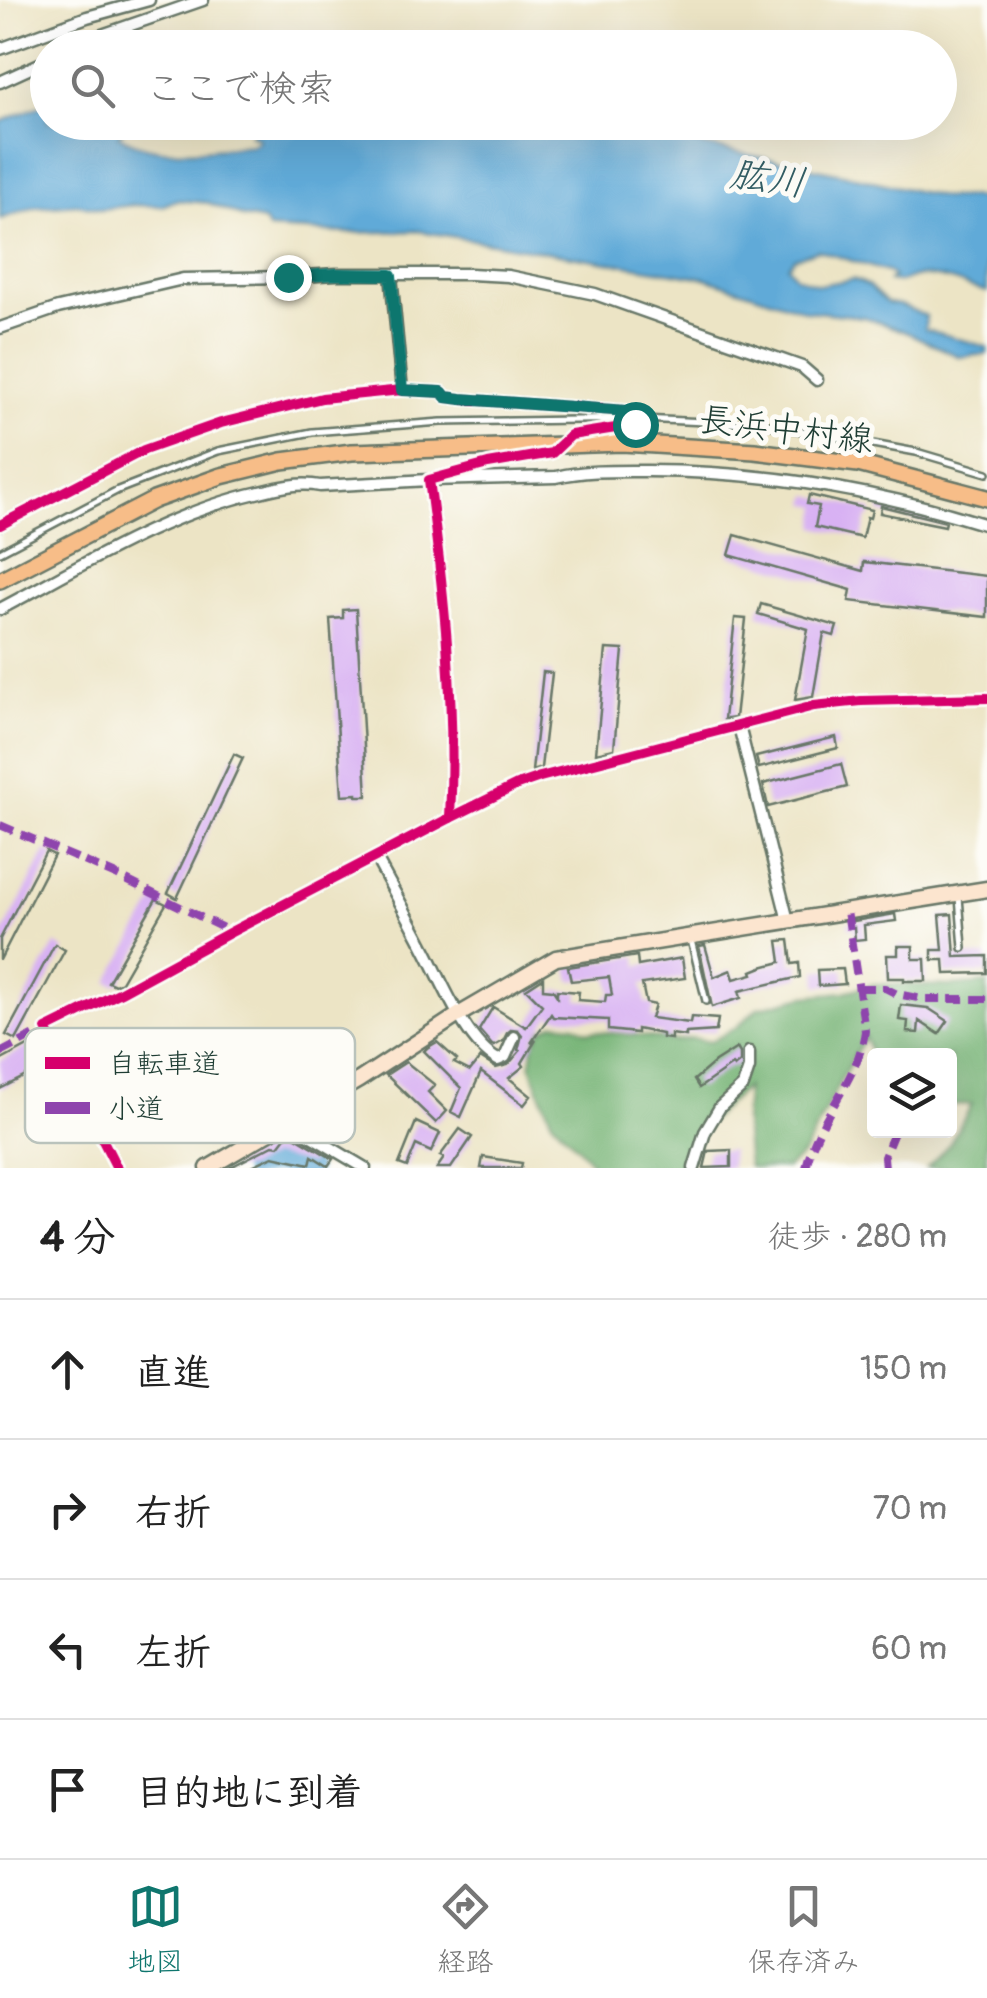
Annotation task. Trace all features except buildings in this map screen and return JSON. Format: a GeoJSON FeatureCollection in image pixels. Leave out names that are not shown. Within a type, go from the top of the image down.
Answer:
{"type":"FeatureCollection","features":[{"type":"Feature","properties":{"kind":"main road","name":"長浜中村線"},"geometry":{"type":"LineString","coordinates":[[0,580],[154,500],[221,476],[282,461],[352,452],[622,443],[755,450],[858,464],[987,498]]}},
{"type":"Feature","properties":{"kind":"street"},"geometry":{"type":"LineString","coordinates":[[53,30],[149,0]]}},
{"type":"Feature","properties":{"kind":"street"},"geometry":{"type":"LineString","coordinates":[[118,30],[202,0]]}},
{"type":"Feature","properties":{"kind":"street"},"geometry":{"type":"LineString","coordinates":[[0,49],[30,38]]}},
{"type":"Feature","properties":{"kind":"street"},"geometry":{"type":"LineString","coordinates":[[0,82],[30,68]]}},
{"type":"Feature","properties":{"kind":"street"},"geometry":{"type":"LineString","coordinates":[[0,328],[58,308],[183,279],[336,274],[508,276],[595,294],[802,368],[818,380]]}},
{"type":"Feature","properties":{"kind":"street"},"geometry":{"type":"LineString","coordinates":[[391,275],[402,390]]}},
{"type":"Feature","properties":{"kind":"street"},"geometry":{"type":"LineString","coordinates":[[0,524],[144,450],[220,423],[322,398],[402,390],[442,392],[446,397],[461,399],[627,411],[640,418],[619,429],[571,435],[552,453],[488,464],[430,480]]}},
{"type":"Feature","properties":{"kind":"street"},"geometry":{"type":"LineString","coordinates":[[0,609],[166,524],[229,499],[291,485],[678,471],[875,495],[987,526]]}},
{"type":"Feature","properties":{"kind":"street"},"geometry":{"type":"LineString","coordinates":[[430,480],[446,645],[452,749],[450,818]]}},
{"type":"Feature","properties":{"kind":"street"},"geometry":{"type":"LineString","coordinates":[[48,1028],[450,818],[540,776],[814,706],[987,698]]}},
{"type":"Feature","properties":{"kind":"street"},"geometry":{"type":"LineString","coordinates":[[739,726],[788,921]]}},
{"type":"Feature","properties":{"kind":"street"},"geometry":{"type":"LineString","coordinates":[[376,858],[480,1044],[498,1060],[505,1057],[514,1037]]}},
{"type":"Feature","properties":{"kind":"street"},"geometry":{"type":"LineString","coordinates":[[355,1082],[556,958],[987,889]]}},
{"type":"Feature","properties":{"kind":"street"},"geometry":{"type":"LineString","coordinates":[[694,1168],[705,1132],[720,1107],[742,1086],[750,1068],[749,1052]]}},
{"type":"Feature","properties":{"kind":"street"},"geometry":{"type":"LineString","coordinates":[[105,1143],[118,1168]]}},
{"type":"Feature","properties":{"kind":"street"},"geometry":{"type":"LineString","coordinates":[[208,1168],[249,1143]]}},
{"type":"Feature","properties":{"kind":"street"},"geometry":{"type":"LineString","coordinates":[[323,1143],[366,1168]]}},
{"type":"Feature","properties":{"kind":"lane"},"geometry":{"type":"LineString","coordinates":[[0,552],[118,490],[218,451],[312,432],[386,426],[640,418],[770,426],[916,452],[987,472]]}},
{"type":"Feature","properties":{"kind":"lane"},"geometry":{"type":"LineString","coordinates":[[958,894],[963,948]]}},
{"type":"Feature","properties":{"kind":"lane"},"geometry":{"type":"LineString","coordinates":[[690,937],[706,1002]]}},
{"type":"Feature","properties":{"kind":"green space"},"geometry":{"type":"Polygon","coordinates":[[[987,983],[987,1168],[927,1168],[957,1138],[972,1104],[957,1105],[957,1048],[869,1048],[865,1037],[803,1155],[786,1168],[748,1166],[746,1087],[704,1126],[693,1151],[677,1168],[595,1168],[551,1119],[531,1065],[533,1046],[542,1030],[555,1023],[587,1031],[710,1042],[737,1027],[758,1008],[805,996],[875,984],[987,983]]]}},
{"type":"Feature","properties":{"kind":"water","name":"肱川"},"geometry":{"type":"Polygon","coordinates":[[[30,110],[30,140],[127,140],[166,150],[251,145],[258,140],[678,140],[945,198],[972,197],[987,201],[987,292],[929,276],[889,281],[894,276],[887,272],[818,250],[794,258],[788,266],[796,277],[819,285],[853,279],[868,285],[887,303],[926,316],[925,329],[987,347],[987,354],[960,357],[864,317],[807,311],[705,278],[419,231],[268,229],[264,221],[209,203],[176,200],[162,206],[35,207],[0,219],[0,122],[30,110]]]}},
{"type":"Feature","properties":{"kind":"waterway"},"geometry":{"type":"LineString","coordinates":[[252,1168],[274,1162],[309,1168]]}},
{"type":"Feature","properties":{"kind":"marked path"},"geometry":{"type":"LineString","coordinates":[[0,825],[116,875],[231,932]]}},
{"type":"Feature","properties":{"kind":"marked path"},"geometry":{"type":"LineString","coordinates":[[806,1168],[818,1133],[854,1067],[865,1031],[847,911]]}},
{"type":"Feature","properties":{"kind":"marked path"},"geometry":{"type":"LineString","coordinates":[[859,988],[885,988],[923,999],[987,999]]}},
{"type":"Feature","properties":{"kind":"marked path"},"geometry":{"type":"LineString","coordinates":[[0,1053],[25,1040]]}},
{"type":"Feature","properties":{"kind":"marked path"},"geometry":{"type":"LineString","coordinates":[[885,1168],[884,1157],[892,1138]]}},
{"type":"Feature","properties":{"kind":"cycle path"},"geometry":{"type":"LineString","coordinates":[[0,525],[144,450],[221,423],[322,398],[402,390],[442,392],[446,397],[461,399],[637,414],[641,419],[635,425],[571,435],[552,453],[429,480],[447,649],[450,818]]}},
{"type":"Feature","properties":{"kind":"cycle path"},"geometry":{"type":"LineString","coordinates":[[48,1028],[517,785],[814,706],[987,698]]}},
{"type":"Feature","properties":{"kind":"cycle path"},"geometry":{"type":"LineString","coordinates":[[104,1143],[117,1168]]}},
{"type":"Feature","properties":{"kind":"route"},"geometry":{"type":"LineString","coordinates":[[288,277],[391,275],[402,390],[442,392],[446,397],[461,399],[627,411],[640,418],[635,424]]}}]}
